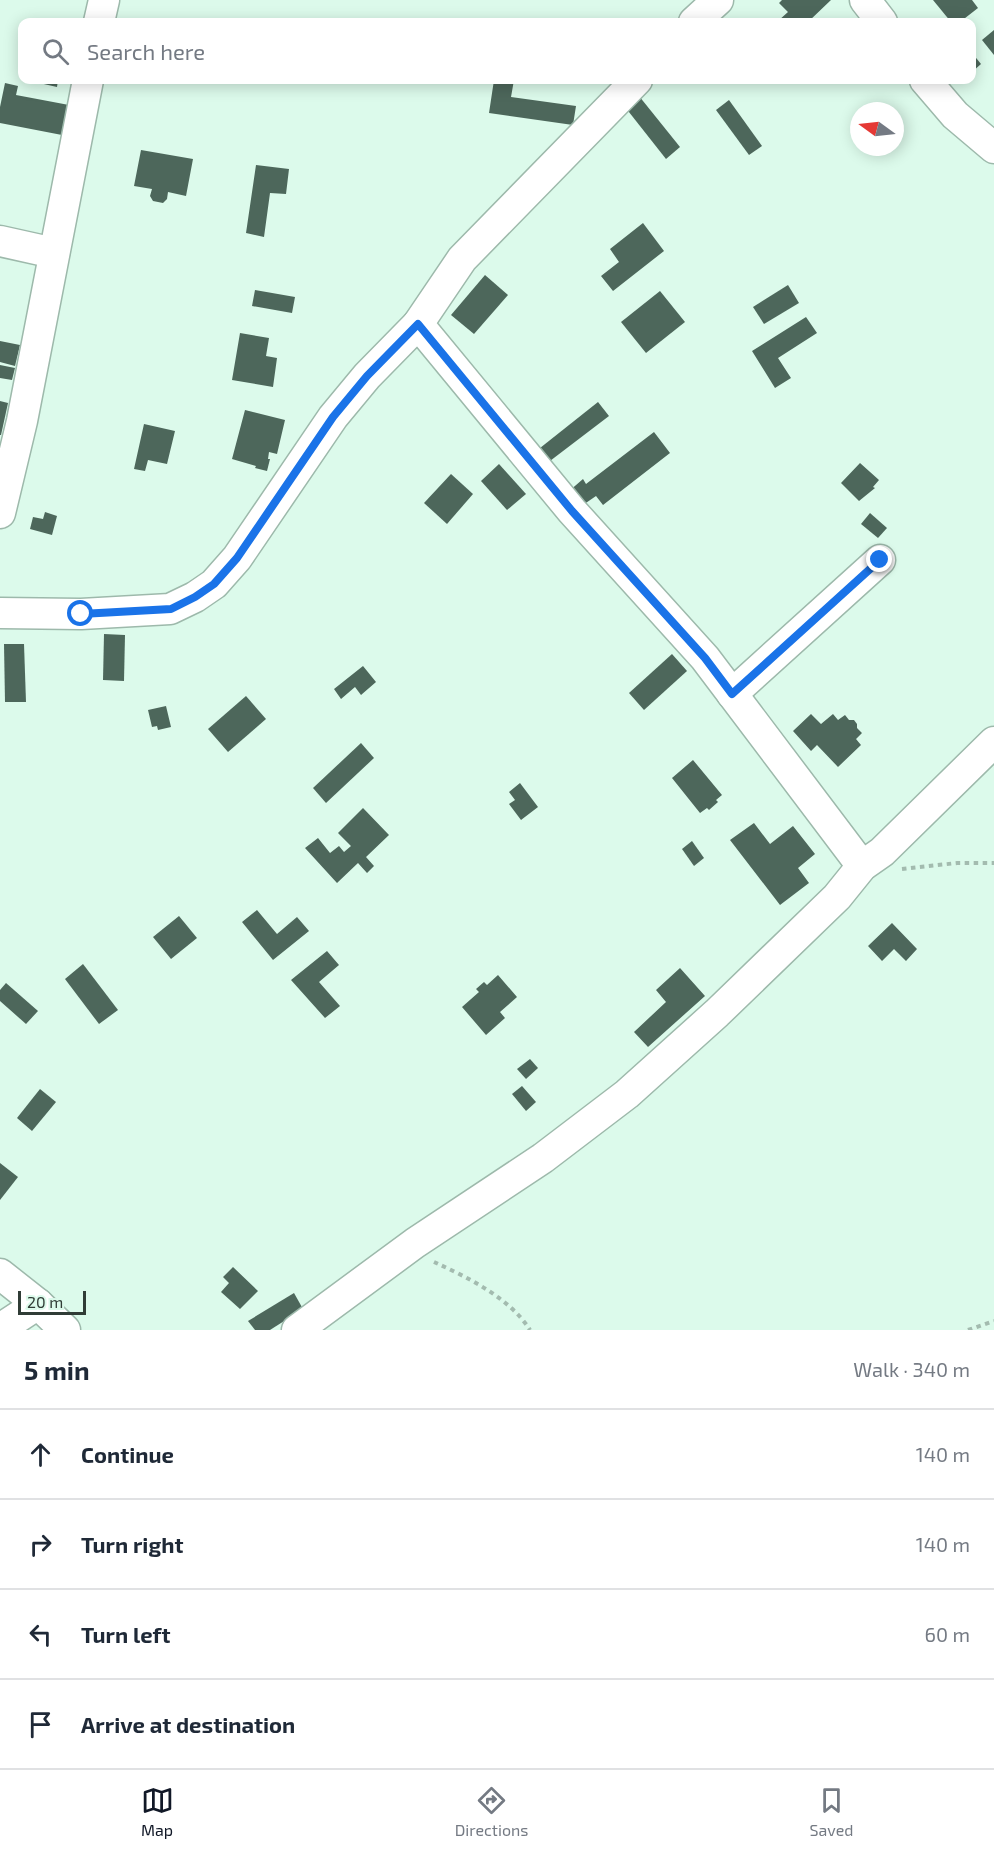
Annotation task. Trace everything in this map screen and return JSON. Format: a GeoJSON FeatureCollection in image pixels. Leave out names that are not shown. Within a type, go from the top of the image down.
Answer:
{"type":"FeatureCollection","features":[{"type":"Feature","properties":{"kind":"street"},"geometry":{"type":"LineString","coordinates":[[100,18],[104,0]]}},
{"type":"Feature","properties":{"kind":"street"},"geometry":{"type":"LineString","coordinates":[[698,18],[718,0]]}},
{"type":"Feature","properties":{"kind":"street"},"geometry":{"type":"LineString","coordinates":[[865,0],[879,18]]}},
{"type":"Feature","properties":{"kind":"street"},"geometry":{"type":"LineString","coordinates":[[0,513],[22,422],[87,84]]}},
{"type":"Feature","properties":{"kind":"street"},"geometry":{"type":"LineString","coordinates":[[0,613],[81,614],[171,609],[214,584],[237,558],[333,417],[367,376],[418,324],[462,259],[633,84]]}},
{"type":"Feature","properties":{"kind":"street"},"geometry":{"type":"LineString","coordinates":[[928,84],[954,115],[994,148]]}},
{"type":"Feature","properties":{"kind":"street"},"geometry":{"type":"LineString","coordinates":[[0,241],[54,253]]}},
{"type":"Feature","properties":{"kind":"street"},"geometry":{"type":"LineString","coordinates":[[418,324],[572,511],[705,658],[862,866]]}},
{"type":"Feature","properties":{"kind":"street"},"geometry":{"type":"LineString","coordinates":[[732,694],[880,560]]}},
{"type":"Feature","properties":{"kind":"street"},"geometry":{"type":"LineString","coordinates":[[297,1330],[415,1243],[543,1158],[627,1094],[726,1005],[837,897],[862,866],[882,852],[994,742]]}},
{"type":"Feature","properties":{"kind":"street"},"geometry":{"type":"LineString","coordinates":[[0,1274],[38,1304],[65,1330]]}},
{"type":"Feature","properties":{"kind":"street"},"geometry":{"type":"LineString","coordinates":[[0,1329],[38,1304]]}},
{"type":"Feature","properties":{"kind":"path"},"geometry":{"type":"LineString","coordinates":[[862,866],[893,870],[957,863],[994,863]]}},
{"type":"Feature","properties":{"kind":"path"},"geometry":{"type":"LineString","coordinates":[[415,1243],[432,1261],[469,1278],[499,1298],[530,1330]]}},
{"type":"Feature","properties":{"kind":"path"},"geometry":{"type":"LineString","coordinates":[[968,1330],[994,1320]]}},
{"type":"Feature","properties":{"kind":"building"},"geometry":{"type":"Polygon","coordinates":[[[782,0],[831,0],[812,18],[781,18],[788,12],[779,3],[782,0]]]}},
{"type":"Feature","properties":{"kind":"building"},"geometry":{"type":"Polygon","coordinates":[[[933,0],[972,0],[978,8],[965,18],[948,18],[933,0]]]}},
{"type":"Feature","properties":{"kind":"building"},"geometry":{"type":"Polygon","coordinates":[[[994,30],[994,55],[982,40],[994,30]]]}},
{"type":"Feature","properties":{"kind":"building"},"geometry":{"type":"Polygon","coordinates":[[[976,58],[981,64],[976,68],[976,58]]]}},
{"type":"Feature","properties":{"kind":"building"},"geometry":{"type":"Polygon","coordinates":[[[5,83],[18,86],[16,95],[69,105],[62,135],[0,123],[0,107],[5,83]]]}},
{"type":"Feature","properties":{"kind":"building"},"geometry":{"type":"Polygon","coordinates":[[[493,84],[513,84],[511,97],[576,106],[573,125],[489,113],[493,84]]]}},
{"type":"Feature","properties":{"kind":"building"},"geometry":{"type":"Polygon","coordinates":[[[639,96],[680,147],[666,159],[625,107],[639,96]]]}},
{"type":"Feature","properties":{"kind":"building"},"geometry":{"type":"Polygon","coordinates":[[[729,100],[762,146],[749,155],[716,110],[729,100]]]}},
{"type":"Feature","properties":{"kind":"building"},"geometry":{"type":"Polygon","coordinates":[[[141,150],[193,159],[186,196],[168,192],[167,199],[163,203],[153,201],[150,196],[152,189],[134,186],[141,150]]]}},
{"type":"Feature","properties":{"kind":"building"},"geometry":{"type":"Polygon","coordinates":[[[256,165],[289,169],[286,194],[270,193],[264,237],[246,233],[256,165]]]}},
{"type":"Feature","properties":{"kind":"building"},"geometry":{"type":"Polygon","coordinates":[[[643,223],[664,251],[613,291],[601,276],[619,262],[610,249],[643,223]]]}},
{"type":"Feature","properties":{"kind":"building"},"geometry":{"type":"Polygon","coordinates":[[[485,275],[508,295],[474,334],[451,315],[485,275]]]}},
{"type":"Feature","properties":{"kind":"building"},"geometry":{"type":"Polygon","coordinates":[[[788,285],[799,303],[764,324],[753,307],[788,285]]]}},
{"type":"Feature","properties":{"kind":"building"},"geometry":{"type":"Polygon","coordinates":[[[255,290],[295,297],[292,313],[252,306],[255,290]]]}},
{"type":"Feature","properties":{"kind":"building"},"geometry":{"type":"Polygon","coordinates":[[[660,291],[685,322],[646,353],[621,322],[660,291]]]}},
{"type":"Feature","properties":{"kind":"building"},"geometry":{"type":"Polygon","coordinates":[[[806,317],[817,333],[778,358],[791,378],[775,388],[752,351],[806,317]]]}},
{"type":"Feature","properties":{"kind":"building"},"geometry":{"type":"Polygon","coordinates":[[[240,333],[269,338],[266,356],[277,358],[273,387],[232,380],[240,333]]]}},
{"type":"Feature","properties":{"kind":"building"},"geometry":{"type":"Polygon","coordinates":[[[0,341],[20,345],[15,366],[0,362],[0,341]]]}},
{"type":"Feature","properties":{"kind":"building"},"geometry":{"type":"Polygon","coordinates":[[[0,365],[15,368],[12,380],[0,378],[0,365]]]}},
{"type":"Feature","properties":{"kind":"building"},"geometry":{"type":"Polygon","coordinates":[[[0,401],[8,403],[1,435],[0,435],[0,401]]]}},
{"type":"Feature","properties":{"kind":"building"},"geometry":{"type":"Polygon","coordinates":[[[598,402],[609,416],[546,464],[535,452],[598,402]]]}},
{"type":"Feature","properties":{"kind":"building"},"geometry":{"type":"Polygon","coordinates":[[[245,410],[285,420],[277,454],[269,452],[267,471],[232,459],[245,410]]]}},
{"type":"Feature","properties":{"kind":"building"},"geometry":{"type":"Polygon","coordinates":[[[144,424],[175,431],[167,464],[148,460],[145,471],[134,469],[144,424]]]}},
{"type":"Feature","properties":{"kind":"building"},"geometry":{"type":"Polygon","coordinates":[[[654,432],[670,453],[603,505],[596,496],[580,507],[568,492],[583,479],[586,484],[654,432]]]}},
{"type":"Feature","properties":{"kind":"building"},"geometry":{"type":"Polygon","coordinates":[[[860,463],[879,480],[873,487],[875,488],[859,501],[841,483],[860,463]]]}},
{"type":"Feature","properties":{"kind":"building"},"geometry":{"type":"Polygon","coordinates":[[[499,464],[526,494],[507,510],[481,481],[499,464]]]}},
{"type":"Feature","properties":{"kind":"building"},"geometry":{"type":"Polygon","coordinates":[[[451,474],[473,494],[447,524],[424,503],[451,474]]]}},
{"type":"Feature","properties":{"kind":"building"},"geometry":{"type":"Polygon","coordinates":[[[45,512],[57,516],[52,535],[30,529],[33,517],[43,519],[45,512]]]}},
{"type":"Feature","properties":{"kind":"building"},"geometry":{"type":"Polygon","coordinates":[[[870,513],[887,528],[878,538],[861,524],[870,513]]]}},
{"type":"Feature","properties":{"kind":"building"},"geometry":{"type":"Polygon","coordinates":[[[104,634],[125,635],[124,681],[103,680],[104,634]]]}},
{"type":"Feature","properties":{"kind":"building"},"geometry":{"type":"Polygon","coordinates":[[[4,644],[24,644],[26,702],[5,702],[4,644]]]}},
{"type":"Feature","properties":{"kind":"building"},"geometry":{"type":"Polygon","coordinates":[[[672,654],[687,671],[644,710],[629,693],[672,654]]]}},
{"type":"Feature","properties":{"kind":"building"},"geometry":{"type":"Polygon","coordinates":[[[363,666],[376,682],[361,695],[355,687],[341,699],[334,689],[363,666]]]}},
{"type":"Feature","properties":{"kind":"building"},"geometry":{"type":"Polygon","coordinates":[[[246,696],[266,719],[228,752],[208,729],[246,696]]]}},
{"type":"Feature","properties":{"kind":"building"},"geometry":{"type":"Polygon","coordinates":[[[166,706],[171,727],[158,730],[157,726],[152,727],[148,710],[166,706]]]}},
{"type":"Feature","properties":{"kind":"building"},"geometry":{"type":"Polygon","coordinates":[[[811,714],[821,724],[833,714],[838,720],[845,715],[849,720],[854,720],[862,733],[856,739],[861,745],[838,767],[817,745],[811,751],[793,731],[811,714]]]}},
{"type":"Feature","properties":{"kind":"building"},"geometry":{"type":"Polygon","coordinates":[[[361,743],[374,758],[326,803],[313,788],[361,743]]]}},
{"type":"Feature","properties":{"kind":"building"},"geometry":{"type":"Polygon","coordinates":[[[693,760],[722,795],[709,810],[707,808],[700,813],[672,778],[693,760]]]}},
{"type":"Feature","properties":{"kind":"building"},"geometry":{"type":"Polygon","coordinates":[[[520,783],[538,807],[521,820],[509,804],[515,800],[509,792],[520,783]]]}},
{"type":"Feature","properties":{"kind":"building"},"geometry":{"type":"Polygon","coordinates":[[[363,808],[389,835],[366,857],[374,866],[367,873],[358,863],[337,883],[305,848],[318,838],[330,853],[339,846],[344,852],[351,846],[338,833],[363,808]]]}},
{"type":"Feature","properties":{"kind":"building"},"geometry":{"type":"Polygon","coordinates":[[[754,823],[770,844],[793,826],[815,854],[798,868],[809,883],[780,905],[730,840],[754,823]]]}},
{"type":"Feature","properties":{"kind":"building"},"geometry":{"type":"Polygon","coordinates":[[[692,841],[704,858],[694,866],[682,849],[692,841]]]}},
{"type":"Feature","properties":{"kind":"building"},"geometry":{"type":"Polygon","coordinates":[[[257,910],[277,934],[297,917],[309,931],[273,960],[242,922],[257,910]]]}},
{"type":"Feature","properties":{"kind":"building"},"geometry":{"type":"Polygon","coordinates":[[[179,916],[197,938],[171,959],[153,937],[179,916]]]}},
{"type":"Feature","properties":{"kind":"building"},"geometry":{"type":"Polygon","coordinates":[[[892,923],[917,949],[906,961],[894,949],[882,961],[868,946],[892,923]]]}},
{"type":"Feature","properties":{"kind":"building"},"geometry":{"type":"Polygon","coordinates":[[[327,951],[339,965],[319,982],[340,1006],[325,1018],[291,980],[327,951]]]}},
{"type":"Feature","properties":{"kind":"building"},"geometry":{"type":"Polygon","coordinates":[[[83,964],[118,1010],[99,1024],[65,979],[83,964]]]}},
{"type":"Feature","properties":{"kind":"building"},"geometry":{"type":"Polygon","coordinates":[[[680,968],[705,996],[648,1047],[634,1032],[666,1002],[656,990],[680,968]]]}},
{"type":"Feature","properties":{"kind":"building"},"geometry":{"type":"Polygon","coordinates":[[[498,975],[517,997],[500,1012],[505,1018],[486,1035],[462,1007],[479,992],[476,989],[484,982],[487,985],[498,975]]]}},
{"type":"Feature","properties":{"kind":"building"},"geometry":{"type":"Polygon","coordinates":[[[6,983],[38,1011],[26,1024],[0,1001],[0,990],[6,983]]]}},
{"type":"Feature","properties":{"kind":"building"},"geometry":{"type":"Polygon","coordinates":[[[530,1059],[538,1068],[526,1079],[517,1069],[530,1059]]]}},
{"type":"Feature","properties":{"kind":"building"},"geometry":{"type":"Polygon","coordinates":[[[522,1086],[536,1102],[526,1111],[512,1094],[522,1086]]]}},
{"type":"Feature","properties":{"kind":"building"},"geometry":{"type":"Polygon","coordinates":[[[40,1089],[56,1102],[32,1131],[17,1118],[40,1089]]]}},
{"type":"Feature","properties":{"kind":"building"},"geometry":{"type":"Polygon","coordinates":[[[0,1163],[18,1177],[0,1200],[0,1163]]]}},
{"type":"Feature","properties":{"kind":"building"},"geometry":{"type":"Polygon","coordinates":[[[233,1267],[258,1291],[240,1309],[221,1292],[229,1283],[223,1277],[233,1267]]]}},
{"type":"Feature","properties":{"kind":"building"},"geometry":{"type":"Polygon","coordinates":[[[294,1293],[303,1309],[270,1330],[255,1330],[248,1321],[294,1293]]]}},
{"type":"Feature","properties":{"kind":"route"},"geometry":{"type":"LineString","coordinates":[[81,614],[171,609],[214,584],[237,558],[333,417],[367,376],[418,324],[572,511],[705,658],[732,694],[880,560]]}}]}
